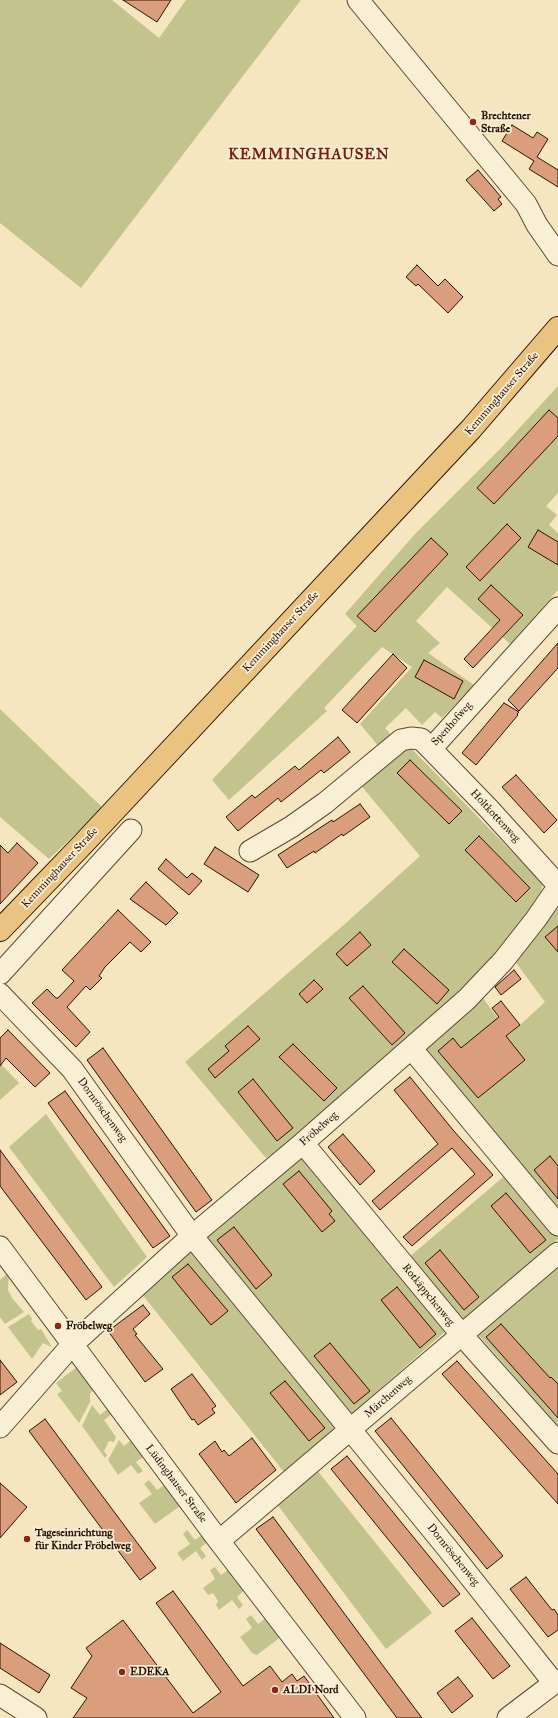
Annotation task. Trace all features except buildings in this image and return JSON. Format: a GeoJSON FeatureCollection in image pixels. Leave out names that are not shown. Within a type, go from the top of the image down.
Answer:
{"type":"FeatureCollection","features":[{"type":"Feature","properties":{"kind":"main road","name":"Kemminghauser Straße"},"geometry":{"type":"LineString","coordinates":[[0,930],[82,845],[466,435],[554,337]]}},
{"type":"Feature","properties":{"kind":"street"},"geometry":{"type":"LineString","coordinates":[[358,0],[526,204],[537,225],[558,255]]}},
{"type":"Feature","properties":{"kind":"street"},"geometry":{"type":"LineString","coordinates":[[526,204],[543,216],[558,231]]}},
{"type":"Feature","properties":{"kind":"street","name":"Spenhofweg"},"geometry":{"type":"LineString","coordinates":[[250,851],[291,828],[325,803],[401,740],[411,738],[421,739],[431,749],[554,619]]}},
{"type":"Feature","properties":{"kind":"street","name":"Holtkottenweg"},"geometry":{"type":"LineString","coordinates":[[431,749],[489,809],[558,886]]}},
{"type":"Feature","properties":{"kind":"street"},"geometry":{"type":"LineString","coordinates":[[0,974],[131,830]]}},
{"type":"Feature","properties":{"kind":"street","name":"Fröbelweg"},"geometry":{"type":"LineString","coordinates":[[0,1427],[72,1345],[192,1236],[303,1143],[467,999],[482,984],[522,937],[558,886]]}},
{"type":"Feature","properties":{"kind":"street","name":"Dornröschenweg"},"geometry":{"type":"LineString","coordinates":[[0,994],[72,1070],[192,1236],[556,1681]]}},
{"type":"Feature","properties":{"kind":"street"},"geometry":{"type":"LineString","coordinates":[[411,1048],[558,1225]]}},
{"type":"Feature","properties":{"kind":"street","name":"Rotkäppchenweg"},"geometry":{"type":"LineString","coordinates":[[303,1143],[461,1334],[558,1442]]}},
{"type":"Feature","properties":{"kind":"street","name":"Lüdinghauser Straße"},"geometry":{"type":"LineString","coordinates":[[0,1247],[219,1541],[355,1718]]}},
{"type":"Feature","properties":{"kind":"street","name":"Märchenweg"},"geometry":{"type":"LineString","coordinates":[[219,1541],[558,1253]]}},
{"type":"Feature","properties":{"kind":"street"},"geometry":{"type":"LineString","coordinates":[[508,1718],[556,1681]]}},
{"type":"Feature","properties":{"kind":"street"},"geometry":{"type":"LineString","coordinates":[[0,1696],[36,1718]]}},
{"type":"Feature","properties":{"kind":"green space"},"geometry":{"type":"Polygon","coordinates":[[[0,0],[112,0],[159,38],[186,0],[301,0],[81,288],[0,223],[0,0]]]}},
{"type":"Feature","properties":{"kind":"green space"},"geometry":{"type":"Polygon","coordinates":[[[558,386],[558,493],[546,506],[557,515],[549,525],[558,533],[558,590],[510,644],[447,587],[416,621],[440,643],[428,653],[474,685],[442,718],[435,712],[422,725],[406,708],[385,728],[392,736],[380,748],[360,724],[412,667],[382,647],[324,708],[327,711],[229,800],[212,780],[357,626],[345,614],[415,534],[502,447],[558,386]]]}},
{"type":"Feature","properties":{"kind":"green space"},"geometry":{"type":"Polygon","coordinates":[[[0,709],[103,808],[49,859],[0,817],[0,709]]]}},
{"type":"Feature","properties":{"kind":"green space"},"geometry":{"type":"Polygon","coordinates":[[[409,746],[543,884],[541,891],[512,935],[447,1004],[286,1146],[266,1158],[185,1062],[346,923],[420,856],[358,782],[409,746]]]}},
{"type":"Feature","properties":{"kind":"green space"},"geometry":{"type":"Polygon","coordinates":[[[558,908],[558,1207],[424,1050],[482,997],[510,1034],[545,1002],[514,960],[558,908]]]}},
{"type":"Feature","properties":{"kind":"green space"},"geometry":{"type":"Polygon","coordinates":[[[0,1063],[19,1083],[0,1100],[0,1063]]]}},
{"type":"Feature","properties":{"kind":"green space"},"geometry":{"type":"Polygon","coordinates":[[[46,1114],[147,1257],[114,1287],[9,1147],[46,1114]]]}},
{"type":"Feature","properties":{"kind":"green space"},"geometry":{"type":"Polygon","coordinates":[[[309,1149],[447,1330],[348,1417],[205,1237],[309,1149]]]}},
{"type":"Feature","properties":{"kind":"green space"},"geometry":{"type":"Polygon","coordinates":[[[508,1173],[558,1234],[558,1239],[460,1323],[408,1258],[508,1173]]]}},
{"type":"Feature","properties":{"kind":"green space"},"geometry":{"type":"Polygon","coordinates":[[[195,1245],[341,1426],[284,1472],[141,1293],[195,1245]]]}},
{"type":"Feature","properties":{"kind":"green space"},"geometry":{"type":"Polygon","coordinates":[[[558,1260],[558,1426],[476,1332],[558,1260]]]}},
{"type":"Feature","properties":{"kind":"green space"},"geometry":{"type":"Polygon","coordinates":[[[9,1272],[8,1290],[12,1298],[24,1312],[5,1324],[0,1317],[0,1280],[9,1272]]]}},
{"type":"Feature","properties":{"kind":"green space"},"geometry":{"type":"Polygon","coordinates":[[[29,1314],[32,1319],[31,1321],[38,1330],[41,1329],[52,1347],[43,1343],[32,1359],[8,1327],[29,1314]]]}},
{"type":"Feature","properties":{"kind":"green space"},"geometry":{"type":"Polygon","coordinates":[[[77,1367],[95,1387],[90,1394],[90,1402],[79,1423],[57,1394],[62,1391],[56,1383],[77,1367]]]}},
{"type":"Feature","properties":{"kind":"green space"},"geometry":{"type":"Polygon","coordinates":[[[92,1405],[100,1415],[110,1407],[114,1412],[104,1420],[116,1437],[114,1442],[109,1441],[104,1451],[107,1455],[105,1458],[82,1426],[92,1405]]]}},
{"type":"Feature","properties":{"kind":"green space"},"geometry":{"type":"Polygon","coordinates":[[[134,1438],[146,1455],[136,1462],[143,1471],[138,1474],[131,1465],[118,1475],[108,1460],[119,1440],[124,1446],[134,1438]]]}},
{"type":"Feature","properties":{"kind":"green space"},"geometry":{"type":"Polygon","coordinates":[[[316,1469],[432,1613],[386,1649],[276,1503],[316,1469]]]}},
{"type":"Feature","properties":{"kind":"green space"},"geometry":{"type":"Polygon","coordinates":[[[149,1480],[157,1490],[167,1483],[183,1504],[155,1524],[139,1503],[152,1494],[144,1484],[149,1480]]]}},
{"type":"Feature","properties":{"kind":"green space"},"geometry":{"type":"Polygon","coordinates":[[[187,1530],[195,1540],[205,1533],[210,1540],[200,1548],[206,1556],[202,1560],[196,1551],[183,1561],[177,1553],[190,1544],[183,1534],[187,1530]]]}},
{"type":"Feature","properties":{"kind":"green space"},"geometry":{"type":"Polygon","coordinates":[[[215,1567],[221,1575],[231,1568],[246,1589],[237,1597],[243,1605],[239,1609],[232,1600],[219,1610],[216,1605],[218,1601],[213,1593],[208,1595],[203,1588],[215,1579],[210,1570],[215,1567]]]}},
{"type":"Feature","properties":{"kind":"green space"},"geometry":{"type":"Polygon","coordinates":[[[251,1615],[258,1624],[267,1617],[282,1636],[257,1655],[252,1653],[240,1637],[252,1628],[246,1619],[251,1615]]]}},
{"type":"Feature","properties":{"kind":"place","name":"Brechtener Straße"},"geometry":{"type":"Point","coordinates":[473,122]}},
{"type":"Feature","properties":{"kind":"place","name":"Fröbelweg"},"geometry":{"type":"Point","coordinates":[58,1326]}},
{"type":"Feature","properties":{"kind":"place","name":"Tageseinrichtung für Kinder Fröbelweg"},"geometry":{"type":"Point","coordinates":[27,1539]}},
{"type":"Feature","properties":{"kind":"place","name":"EDEKA"},"geometry":{"type":"Point","coordinates":[122,1672]}},
{"type":"Feature","properties":{"kind":"place","name":"ALDI Nord"},"geometry":{"type":"Point","coordinates":[275,1690]}},
{"type":"Feature","properties":{"kind":"district","name":"KEMMINGHAUSEN"},"geometry":{"type":"Point","coordinates":[309,155]}}]}
